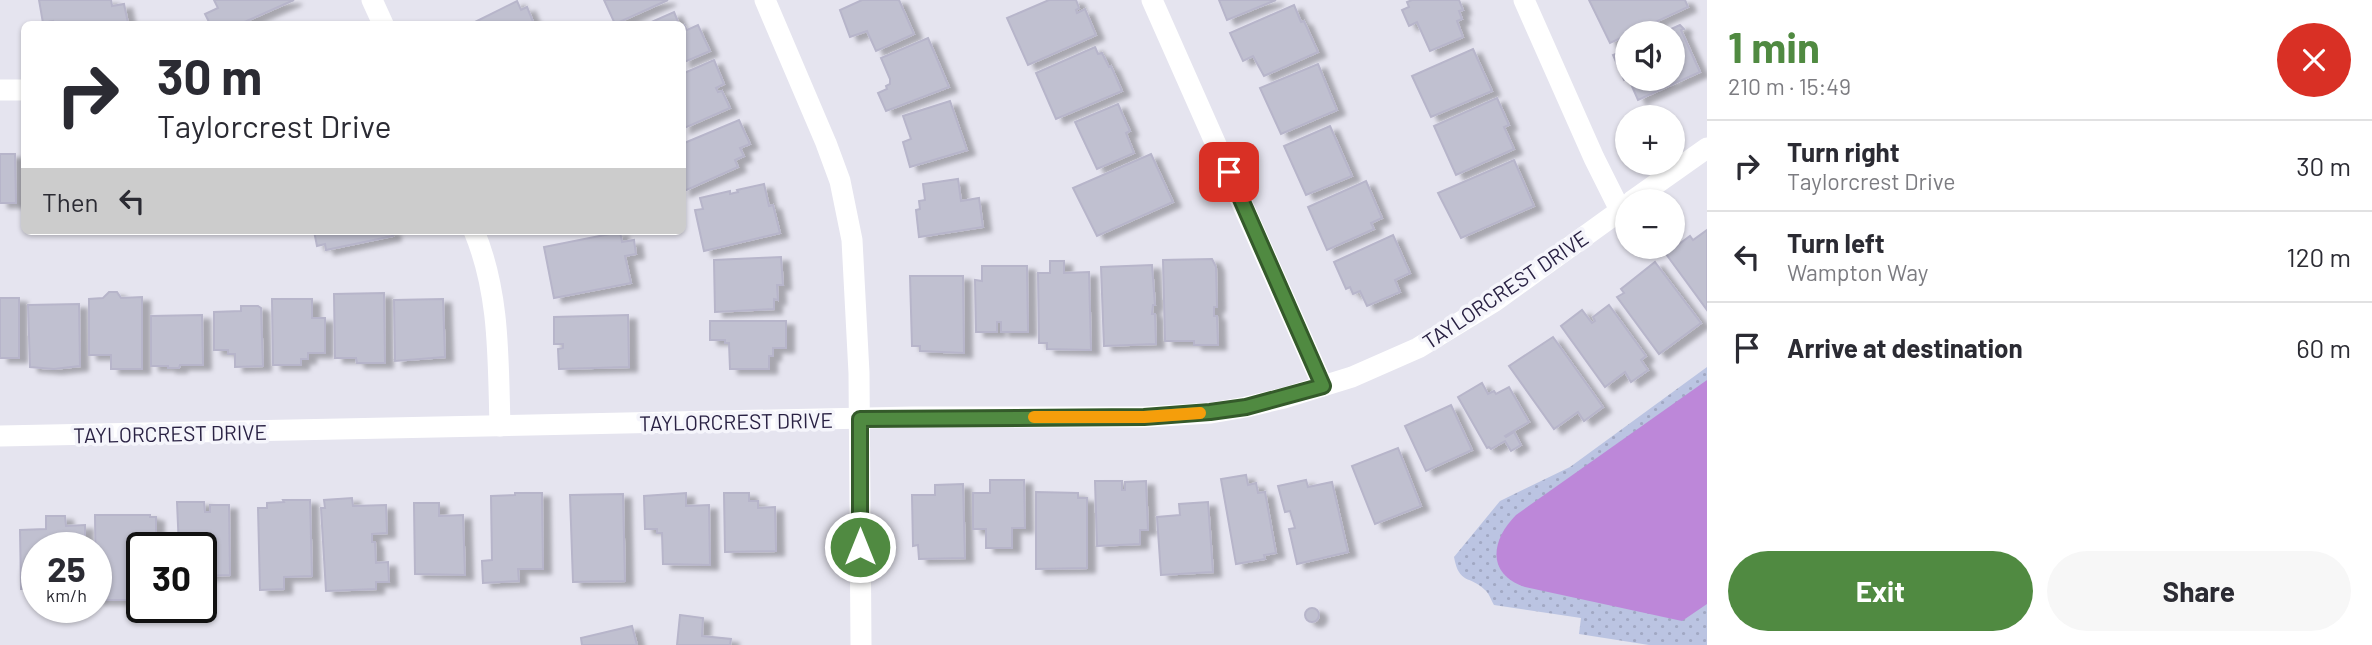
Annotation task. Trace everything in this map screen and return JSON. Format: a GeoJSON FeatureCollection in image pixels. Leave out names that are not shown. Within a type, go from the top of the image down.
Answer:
{"type":"FeatureCollection","features":[{"type":"Feature","properties":{"kind":"street"},"geometry":{"type":"LineString","coordinates":[[372,0],[382,21]]}},
{"type":"Feature","properties":{"kind":"street"},"geometry":{"type":"LineString","coordinates":[[765,0],[826,143],[847,209],[855,274],[860,419],[861,645]]}},
{"type":"Feature","properties":{"kind":"street"},"geometry":{"type":"LineString","coordinates":[[1152,0],[1323,386]]}},
{"type":"Feature","properties":{"kind":"street"},"geometry":{"type":"LineString","coordinates":[[1524,0],[1594,158],[1616,189]]}},
{"type":"Feature","properties":{"kind":"street"},"geometry":{"type":"LineString","coordinates":[[0,90],[21,90]]}},
{"type":"Feature","properties":{"kind":"street","name":"TAYLORCREST DRIVE"},"geometry":{"type":"LineString","coordinates":[[1649,189],[1707,148]]}},
{"type":"Feature","properties":{"kind":"street","name":"TAYLORCREST DRIVE"},"geometry":{"type":"LineString","coordinates":[[0,436],[860,419],[1144,417],[1210,412],[1246,407],[1323,386],[1382,365],[1451,329],[1495,301],[1615,214]]}},
{"type":"Feature","properties":{"kind":"street"},"geometry":{"type":"LineString","coordinates":[[476,235],[483,252],[495,303],[500,426]]}},
{"type":"Feature","properties":{"kind":"shaded area"},"geometry":{"type":"Polygon","coordinates":[[[1707,367],[1707,645],[1649,645],[1579,634],[1581,618],[1494,605],[1480,585],[1462,576],[1454,557],[1500,501],[1570,467],[1707,367]]]}},
{"type":"Feature","properties":{"kind":"shaded area"},"geometry":{"type":"Polygon","coordinates":[[[1707,380],[1707,604],[1682,621],[1525,587],[1504,574],[1498,565],[1498,545],[1501,535],[1516,515],[1707,380]]]}},
{"type":"Feature","properties":{"kind":"building"},"geometry":{"type":"Polygon","coordinates":[[[39,0],[111,0],[112,6],[124,4],[128,21],[53,21],[43,21],[39,0]]]}},
{"type":"Feature","properties":{"kind":"building"},"geometry":{"type":"Polygon","coordinates":[[[214,0],[294,0],[247,21],[208,21],[205,14],[218,8],[214,0]]]}},
{"type":"Feature","properties":{"kind":"building"},"geometry":{"type":"Polygon","coordinates":[[[604,0],[668,0],[622,21],[614,21],[604,0]]]}},
{"type":"Feature","properties":{"kind":"building"},"geometry":{"type":"Polygon","coordinates":[[[862,0],[899,0],[914,34],[876,51],[867,31],[850,37],[840,10],[862,0]]]}},
{"type":"Feature","properties":{"kind":"building"},"geometry":{"type":"Polygon","coordinates":[[[1049,0],[1076,0],[1079,8],[1077,13],[1085,9],[1096,35],[1028,65],[1007,18],[1049,0]]]}},
{"type":"Feature","properties":{"kind":"building"},"geometry":{"type":"Polygon","coordinates":[[[1219,0],[1276,0],[1227,20],[1219,0]]]}},
{"type":"Feature","properties":{"kind":"building"},"geometry":{"type":"Polygon","coordinates":[[[1459,0],[1463,10],[1459,11],[1462,19],[1457,21],[1463,37],[1430,51],[1417,22],[1409,26],[1402,10],[1409,7],[1407,2],[1459,0]]]}},
{"type":"Feature","properties":{"kind":"building"},"geometry":{"type":"Polygon","coordinates":[[[1589,0],[1685,0],[1688,7],[1658,21],[1615,21],[1615,41],[1610,43],[1589,0]]]}},
{"type":"Feature","properties":{"kind":"building"},"geometry":{"type":"Polygon","coordinates":[[[517,1],[521,10],[527,7],[533,21],[477,21],[517,1]]]}},
{"type":"Feature","properties":{"kind":"building"},"geometry":{"type":"Polygon","coordinates":[[[1294,5],[1318,52],[1264,76],[1253,56],[1243,61],[1230,33],[1294,5]]]}},
{"type":"Feature","properties":{"kind":"building"},"geometry":{"type":"Polygon","coordinates":[[[674,12],[678,21],[654,21],[674,12]]]}},
{"type":"Feature","properties":{"kind":"building"},"geometry":{"type":"Polygon","coordinates":[[[698,25],[710,51],[686,61],[686,28],[698,25]]]}},
{"type":"Feature","properties":{"kind":"building"},"geometry":{"type":"Polygon","coordinates":[[[928,38],[949,87],[886,111],[878,93],[887,89],[890,79],[881,58],[928,38]]]}},
{"type":"Feature","properties":{"kind":"building"},"geometry":{"type":"Polygon","coordinates":[[[1685,39],[1700,72],[1685,79],[1685,39]]]}},
{"type":"Feature","properties":{"kind":"building"},"geometry":{"type":"Polygon","coordinates":[[[1095,47],[1098,54],[1102,53],[1109,67],[1111,66],[1122,91],[1056,119],[1036,73],[1095,47]]]}},
{"type":"Feature","properties":{"kind":"building"},"geometry":{"type":"Polygon","coordinates":[[[1473,49],[1492,91],[1431,117],[1412,76],[1473,49]]]}},
{"type":"Feature","properties":{"kind":"building"},"geometry":{"type":"Polygon","coordinates":[[[714,60],[724,84],[716,88],[718,92],[722,91],[730,108],[686,127],[686,72],[714,60]]]}},
{"type":"Feature","properties":{"kind":"building"},"geometry":{"type":"Polygon","coordinates":[[[1318,64],[1337,110],[1281,134],[1260,88],[1318,64]]]}},
{"type":"Feature","properties":{"kind":"building"},"geometry":{"type":"Polygon","coordinates":[[[1634,91],[1658,91],[1638,100],[1634,91]]]}},
{"type":"Feature","properties":{"kind":"building"},"geometry":{"type":"Polygon","coordinates":[[[1497,98],[1509,125],[1504,127],[1514,149],[1456,175],[1434,126],[1497,98]]]}},
{"type":"Feature","properties":{"kind":"building"},"geometry":{"type":"Polygon","coordinates":[[[950,101],[967,150],[910,167],[903,142],[911,139],[903,116],[950,101]]]}},
{"type":"Feature","properties":{"kind":"building"},"geometry":{"type":"Polygon","coordinates":[[[1118,104],[1130,131],[1126,133],[1134,153],[1097,169],[1075,122],[1118,104]]]}},
{"type":"Feature","properties":{"kind":"building"},"geometry":{"type":"Polygon","coordinates":[[[739,120],[750,144],[740,148],[744,156],[735,160],[738,167],[686,190],[686,142],[739,120]]]}},
{"type":"Feature","properties":{"kind":"building"},"geometry":{"type":"Polygon","coordinates":[[[1330,126],[1352,176],[1306,195],[1284,146],[1330,126]]]}},
{"type":"Feature","properties":{"kind":"building"},"geometry":{"type":"Polygon","coordinates":[[[0,154],[15,154],[16,203],[0,203],[0,154]]]}},
{"type":"Feature","properties":{"kind":"building"},"geometry":{"type":"Polygon","coordinates":[[[1151,154],[1173,202],[1097,236],[1073,188],[1151,154]]]}},
{"type":"Feature","properties":{"kind":"building"},"geometry":{"type":"Polygon","coordinates":[[[1514,160],[1534,206],[1461,238],[1438,193],[1514,160]]]}},
{"type":"Feature","properties":{"kind":"building"},"geometry":{"type":"Polygon","coordinates":[[[958,179],[961,201],[979,198],[983,227],[919,237],[916,210],[920,209],[919,201],[925,200],[923,184],[958,179]]]}},
{"type":"Feature","properties":{"kind":"building"},"geometry":{"type":"Polygon","coordinates":[[[1366,181],[1382,218],[1371,223],[1374,229],[1327,250],[1308,207],[1366,181]]]}},
{"type":"Feature","properties":{"kind":"building"},"geometry":{"type":"Polygon","coordinates":[[[764,184],[780,233],[704,251],[695,210],[703,209],[700,198],[730,191],[730,194],[764,184]]]}},
{"type":"Feature","properties":{"kind":"building"},"geometry":{"type":"Polygon","coordinates":[[[1707,230],[1707,310],[1670,259],[1685,259],[1685,240],[1690,236],[1693,240],[1707,230]]]}},
{"type":"Feature","properties":{"kind":"building"},"geometry":{"type":"Polygon","coordinates":[[[315,235],[393,236],[326,250],[325,244],[317,246],[315,235]]]}},
{"type":"Feature","properties":{"kind":"building"},"geometry":{"type":"Polygon","coordinates":[[[605,235],[621,235],[622,242],[634,240],[636,254],[625,256],[631,283],[554,298],[544,247],[605,235]]]}},
{"type":"Feature","properties":{"kind":"building"},"geometry":{"type":"Polygon","coordinates":[[[1393,235],[1410,273],[1395,280],[1400,292],[1367,306],[1360,291],[1353,294],[1350,287],[1346,289],[1334,262],[1393,235]]]}},
{"type":"Feature","properties":{"kind":"building"},"geometry":{"type":"Polygon","coordinates":[[[781,257],[783,285],[777,285],[778,300],[774,299],[774,309],[715,312],[714,260],[781,257]]]}},
{"type":"Feature","properties":{"kind":"building"},"geometry":{"type":"Polygon","coordinates":[[[1212,259],[1216,267],[1217,307],[1214,307],[1214,316],[1217,316],[1218,345],[1194,345],[1194,341],[1165,341],[1163,260],[1212,259]]]}},
{"type":"Feature","properties":{"kind":"building"},"geometry":{"type":"Polygon","coordinates":[[[1050,261],[1064,261],[1064,273],[1089,272],[1091,350],[1047,349],[1047,343],[1039,343],[1038,273],[1050,273],[1050,261]]]}},
{"type":"Feature","properties":{"kind":"building"},"geometry":{"type":"Polygon","coordinates":[[[1655,262],[1701,323],[1659,354],[1617,297],[1624,293],[1621,289],[1655,262]]]}},
{"type":"Feature","properties":{"kind":"building"},"geometry":{"type":"Polygon","coordinates":[[[1152,265],[1155,305],[1152,314],[1155,314],[1156,344],[1104,346],[1101,267],[1152,265]]]}},
{"type":"Feature","properties":{"kind":"building"},"geometry":{"type":"Polygon","coordinates":[[[982,266],[1027,266],[1028,332],[1001,332],[1001,322],[997,322],[997,332],[976,332],[975,280],[982,281],[982,266]]]}},
{"type":"Feature","properties":{"kind":"building"},"geometry":{"type":"Polygon","coordinates":[[[910,276],[963,276],[964,353],[920,351],[920,346],[912,346],[910,276]]]}},
{"type":"Feature","properties":{"kind":"building"},"geometry":{"type":"Polygon","coordinates":[[[109,292],[117,292],[121,298],[142,297],[142,369],[111,369],[111,355],[89,355],[89,299],[103,298],[109,292]]]}},
{"type":"Feature","properties":{"kind":"building"},"geometry":{"type":"Polygon","coordinates":[[[384,293],[385,363],[357,363],[356,358],[335,358],[334,294],[384,293]]]}},
{"type":"Feature","properties":{"kind":"building"},"geometry":{"type":"Polygon","coordinates":[[[0,298],[19,298],[19,358],[0,358],[0,298]]]}},
{"type":"Feature","properties":{"kind":"building"},"geometry":{"type":"Polygon","coordinates":[[[272,299],[312,299],[312,318],[325,318],[325,353],[308,353],[308,359],[301,359],[301,365],[273,365],[272,299]]]}},
{"type":"Feature","properties":{"kind":"building"},"geometry":{"type":"Polygon","coordinates":[[[443,299],[445,357],[395,361],[394,300],[443,299]]]}},
{"type":"Feature","properties":{"kind":"building"},"geometry":{"type":"Polygon","coordinates":[[[79,304],[80,366],[54,369],[30,367],[28,305],[79,304]]]}},
{"type":"Feature","properties":{"kind":"building"},"geometry":{"type":"Polygon","coordinates":[[[1609,305],[1646,356],[1641,360],[1648,370],[1631,382],[1625,372],[1605,387],[1561,326],[1582,310],[1592,323],[1595,321],[1593,317],[1609,305]]]}},
{"type":"Feature","properties":{"kind":"building"},"geometry":{"type":"Polygon","coordinates":[[[241,306],[261,308],[263,366],[235,367],[235,354],[228,354],[228,350],[214,350],[214,312],[241,311],[241,306]]]}},
{"type":"Feature","properties":{"kind":"building"},"geometry":{"type":"Polygon","coordinates":[[[202,315],[203,365],[180,365],[179,368],[151,366],[151,316],[202,315]]]}},
{"type":"Feature","properties":{"kind":"building"},"geometry":{"type":"Polygon","coordinates":[[[628,315],[629,367],[559,369],[558,349],[563,348],[563,344],[554,344],[554,317],[628,315]]]}},
{"type":"Feature","properties":{"kind":"building"},"geometry":{"type":"Polygon","coordinates":[[[710,321],[786,321],[786,348],[773,348],[773,356],[769,356],[769,369],[730,369],[729,343],[725,343],[725,340],[710,340],[710,321]]]}},
{"type":"Feature","properties":{"kind":"building"},"geometry":{"type":"Polygon","coordinates":[[[1553,337],[1603,407],[1584,421],[1578,412],[1554,429],[1509,366],[1553,337]]]}},
{"type":"Feature","properties":{"kind":"building"},"geometry":{"type":"Polygon","coordinates":[[[1482,383],[1488,394],[1494,391],[1496,394],[1509,387],[1529,422],[1505,436],[1514,432],[1521,445],[1511,451],[1505,441],[1491,449],[1487,448],[1458,397],[1482,383]]]}},
{"type":"Feature","properties":{"kind":"building"},"geometry":{"type":"Polygon","coordinates":[[[1451,405],[1472,450],[1426,471],[1405,426],[1451,405]]]}},
{"type":"Feature","properties":{"kind":"building"},"geometry":{"type":"Polygon","coordinates":[[[1398,448],[1421,506],[1375,524],[1352,466],[1398,448]]]}},
{"type":"Feature","properties":{"kind":"building"},"geometry":{"type":"Polygon","coordinates":[[[1246,475],[1248,485],[1256,483],[1258,493],[1265,492],[1276,553],[1264,555],[1265,559],[1236,564],[1221,479],[1246,475]]]}},
{"type":"Feature","properties":{"kind":"building"},"geometry":{"type":"Polygon","coordinates":[[[990,480],[1024,480],[1025,528],[1012,528],[1012,548],[986,548],[986,529],[973,529],[973,493],[990,493],[990,480]]]}},
{"type":"Feature","properties":{"kind":"building"},"geometry":{"type":"Polygon","coordinates":[[[1306,480],[1308,487],[1332,482],[1348,552],[1297,564],[1289,529],[1295,528],[1290,511],[1285,512],[1278,486],[1306,480]]]}},
{"type":"Feature","properties":{"kind":"building"},"geometry":{"type":"Polygon","coordinates":[[[1095,481],[1122,481],[1122,490],[1125,490],[1125,482],[1146,481],[1148,530],[1140,530],[1140,544],[1097,546],[1095,481]]]}},
{"type":"Feature","properties":{"kind":"building"},"geometry":{"type":"Polygon","coordinates":[[[963,484],[965,558],[919,559],[918,545],[913,546],[912,495],[935,495],[935,485],[963,484]]]}},
{"type":"Feature","properties":{"kind":"building"},"geometry":{"type":"Polygon","coordinates":[[[1036,492],[1078,493],[1078,498],[1087,498],[1087,568],[1036,569],[1036,492]]]}},
{"type":"Feature","properties":{"kind":"building"},"geometry":{"type":"Polygon","coordinates":[[[542,493],[543,569],[518,569],[519,581],[483,583],[482,561],[492,560],[491,496],[542,493]]]}},
{"type":"Feature","properties":{"kind":"building"},"geometry":{"type":"Polygon","coordinates":[[[686,493],[686,506],[709,505],[710,565],[663,564],[662,533],[657,533],[657,529],[645,529],[644,496],[686,493]]]}},
{"type":"Feature","properties":{"kind":"building"},"geometry":{"type":"Polygon","coordinates":[[[724,493],[749,493],[749,501],[758,501],[758,508],[775,507],[776,551],[725,552],[724,493]]]}},
{"type":"Feature","properties":{"kind":"building"},"geometry":{"type":"Polygon","coordinates":[[[623,494],[625,581],[573,582],[570,495],[623,494]]]}},
{"type":"Feature","properties":{"kind":"building"},"geometry":{"type":"Polygon","coordinates":[[[352,498],[353,506],[386,505],[387,533],[372,534],[372,542],[375,542],[376,563],[388,562],[389,582],[376,582],[376,589],[326,591],[321,508],[325,508],[324,500],[352,498]]]}},
{"type":"Feature","properties":{"kind":"building"},"geometry":{"type":"Polygon","coordinates":[[[283,500],[310,500],[312,576],[284,577],[284,589],[260,590],[258,508],[267,508],[267,503],[284,502],[283,500]]]}},
{"type":"Feature","properties":{"kind":"building"},"geometry":{"type":"Polygon","coordinates":[[[177,502],[204,502],[205,512],[210,512],[210,505],[229,505],[230,575],[217,575],[217,532],[178,532],[177,502]]]}},
{"type":"Feature","properties":{"kind":"building"},"geometry":{"type":"Polygon","coordinates":[[[1208,502],[1213,572],[1161,575],[1157,517],[1180,515],[1179,504],[1208,502]]]}},
{"type":"Feature","properties":{"kind":"building"},"geometry":{"type":"Polygon","coordinates":[[[414,503],[439,503],[439,516],[463,515],[465,575],[415,574],[414,503]]]}},
{"type":"Feature","properties":{"kind":"building"},"geometry":{"type":"Polygon","coordinates":[[[95,515],[156,517],[156,532],[126,532],[126,600],[112,600],[112,532],[95,532],[95,515]]]}},
{"type":"Feature","properties":{"kind":"building"},"geometry":{"type":"Polygon","coordinates":[[[46,516],[65,516],[66,526],[85,525],[85,532],[21,532],[21,589],[20,530],[46,529],[46,516]]]}},
{"type":"Feature","properties":{"kind":"building"},"geometry":{"type":"Polygon","coordinates":[[[1309,608],[1315,608],[1319,615],[1315,622],[1309,622],[1305,618],[1305,612],[1309,608]]]}},
{"type":"Feature","properties":{"kind":"building"},"geometry":{"type":"Polygon","coordinates":[[[680,615],[703,618],[702,636],[731,639],[730,645],[677,645],[680,615]]]}},
{"type":"Feature","properties":{"kind":"building"},"geometry":{"type":"Polygon","coordinates":[[[632,626],[637,645],[582,645],[581,638],[632,626]]]}},
{"type":"Feature","properties":{"kind":"slow traffic"},"geometry":{"type":"LineString","coordinates":[[1034,417],[1144,417],[1200,413]]}},
{"type":"Feature","properties":{"kind":"route"},"geometry":{"type":"LineString","coordinates":[[860,547],[860,419],[1144,417],[1246,407],[1323,386],[1229,172]]}}]}
